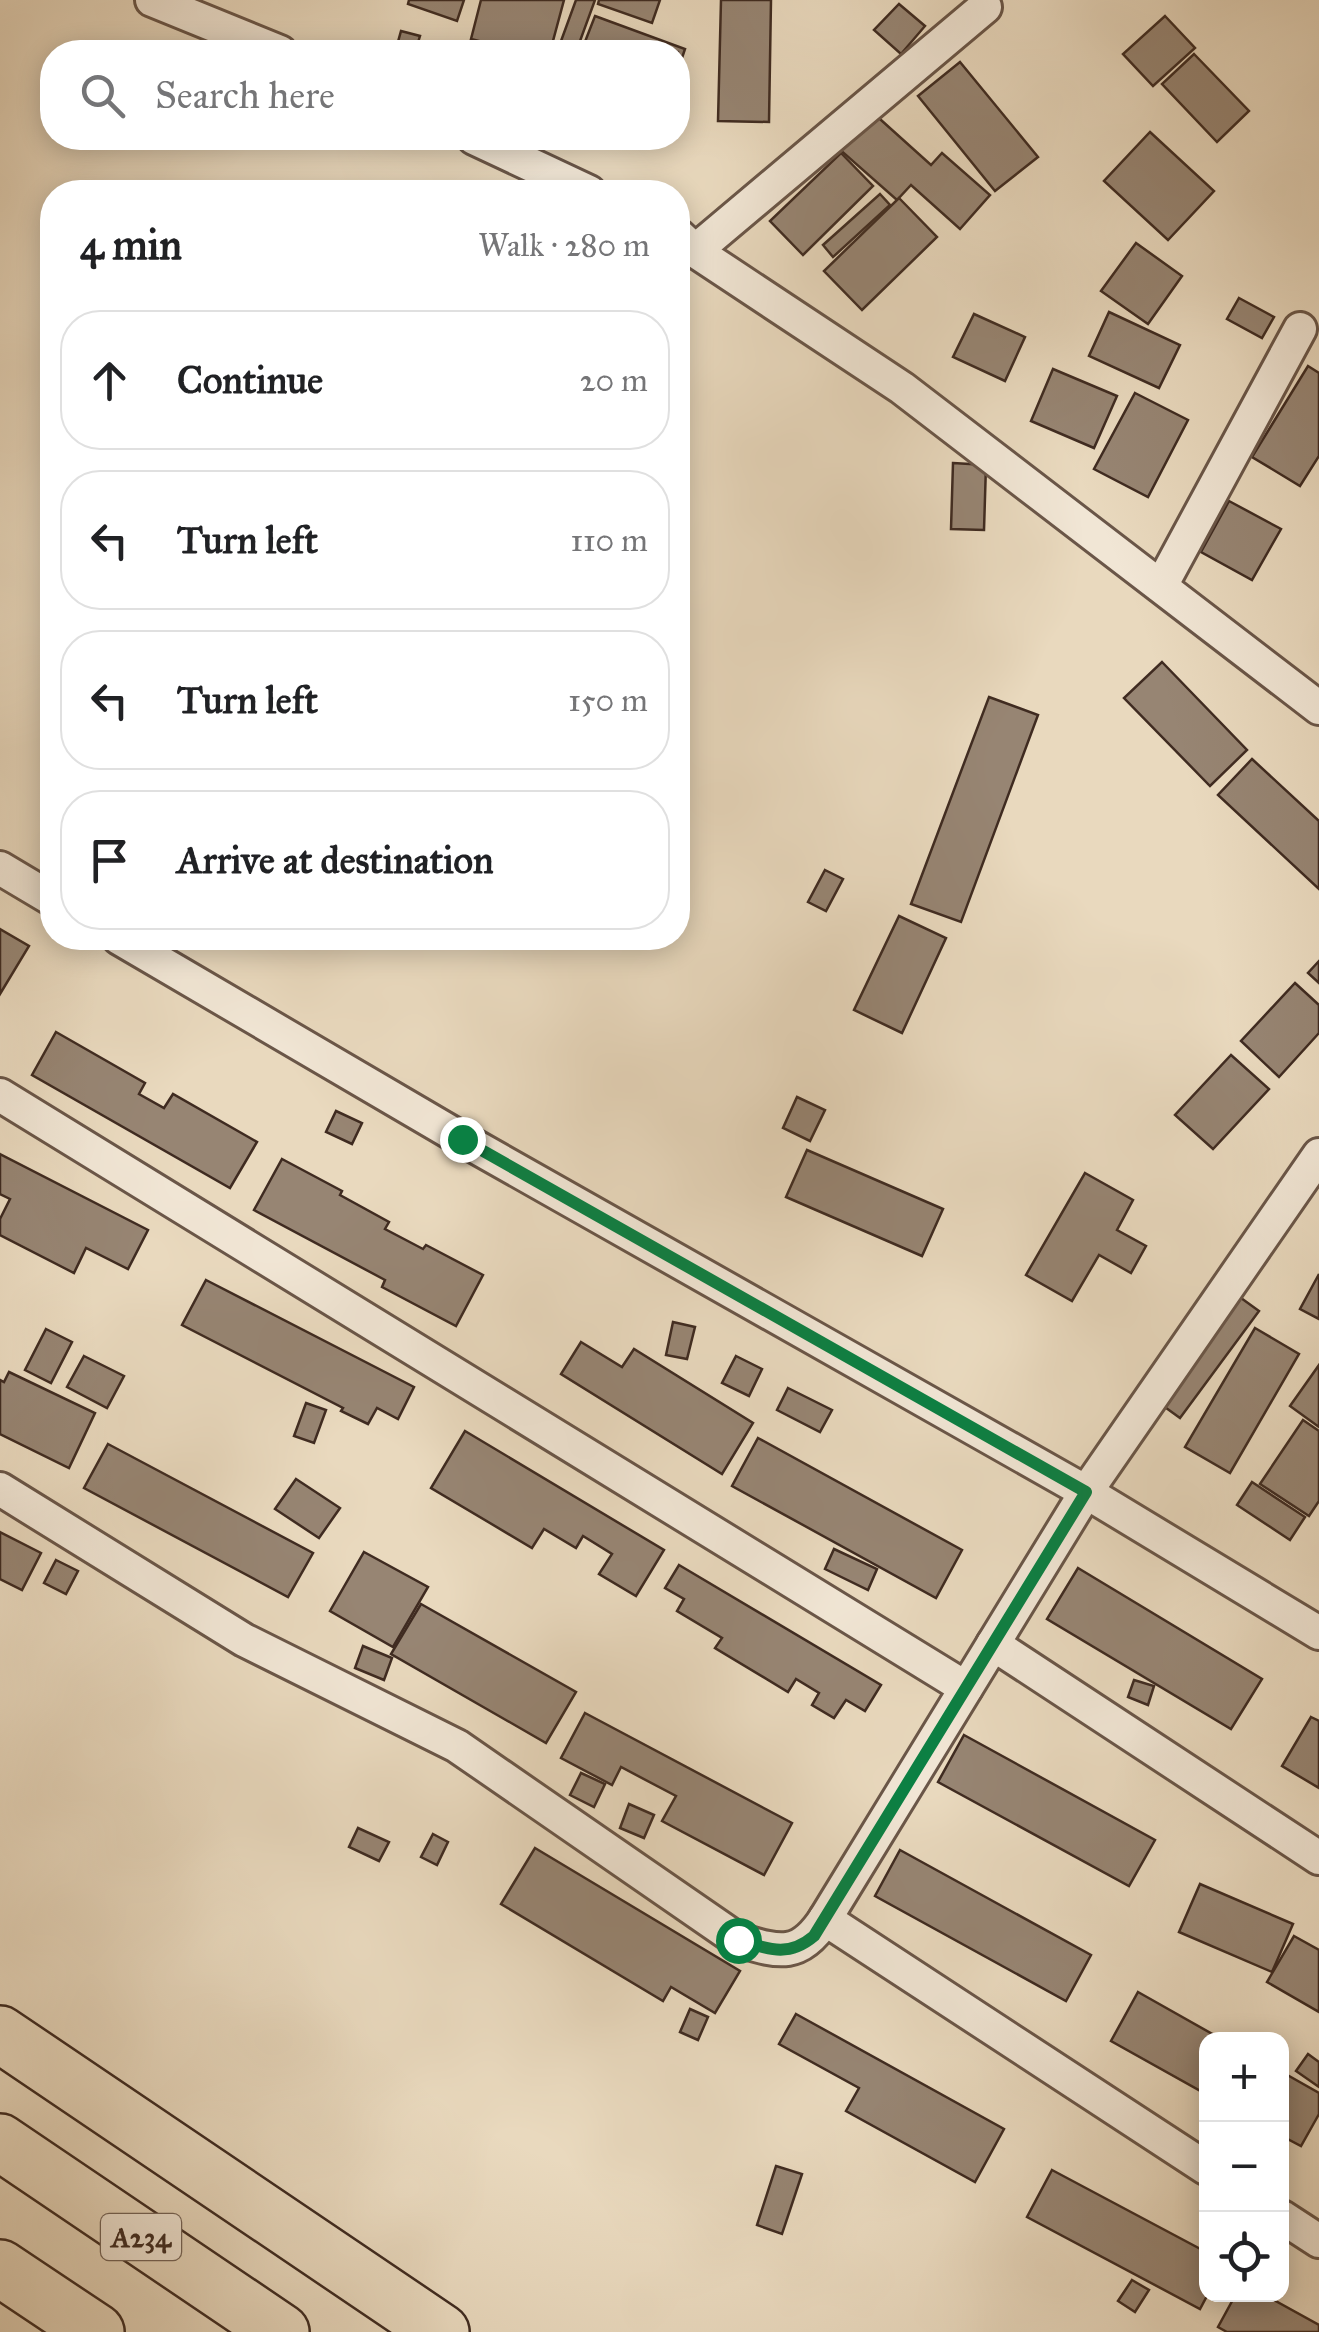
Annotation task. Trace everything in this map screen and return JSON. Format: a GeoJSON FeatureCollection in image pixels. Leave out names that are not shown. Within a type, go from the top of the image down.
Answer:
{"type":"FeatureCollection","features":[{"type":"Feature","properties":{"kind":"highway"},"geometry":{"type":"LineString","coordinates":[[0,2034],[441,2332]]}},
{"type":"Feature","properties":{"kind":"highway","name":"A234"},"geometry":{"type":"LineString","coordinates":[[0,2142],[281,2332]]}},
{"type":"Feature","properties":{"kind":"highway"},"geometry":{"type":"LineString","coordinates":[[0,2268],[96,2332]]}},
{"type":"Feature","properties":{"kind":"street"},"geometry":{"type":"LineString","coordinates":[[152,0],[250,40]]}},
{"type":"Feature","properties":{"kind":"street"},"geometry":{"type":"LineString","coordinates":[[690,240],[984,7]]}},
{"type":"Feature","properties":{"kind":"street"},"geometry":{"type":"LineString","coordinates":[[499,150],[563,180]]}},
{"type":"Feature","properties":{"kind":"street"},"geometry":{"type":"LineString","coordinates":[[690,246],[902,388],[1319,708]]}},
{"type":"Feature","properties":{"kind":"street"},"geometry":{"type":"LineString","coordinates":[[1160,586],[1300,328]]}},
{"type":"Feature","properties":{"kind":"street"},"geometry":{"type":"LineString","coordinates":[[0,868],[40,892]]}},
{"type":"Feature","properties":{"kind":"street"},"geometry":{"type":"LineString","coordinates":[[139,950],[462,1139],[1086,1492],[1319,1633]]}},
{"type":"Feature","properties":{"kind":"street"},"geometry":{"type":"LineString","coordinates":[[0,1095],[966,1688]]}},
{"type":"Feature","properties":{"kind":"street"},"geometry":{"type":"LineString","coordinates":[[0,1489],[244,1640],[457,1746],[738,1940],[773,1950],[799,1948],[814,1936],[825,1919],[1086,1492],[1319,1155]]}},
{"type":"Feature","properties":{"kind":"street"},"geometry":{"type":"LineString","coordinates":[[993,1644],[1319,1858]]}},
{"type":"Feature","properties":{"kind":"street"},"geometry":{"type":"LineString","coordinates":[[825,1919],[1199,2163]]}},
{"type":"Feature","properties":{"kind":"street"},"geometry":{"type":"LineString","coordinates":[[1289,2222],[1319,2241]]}},
{"type":"Feature","properties":{"kind":"building"},"geometry":{"type":"Polygon","coordinates":[[[409,0],[464,0],[457,21],[408,4],[409,0]]]}},
{"type":"Feature","properties":{"kind":"building"},"geometry":{"type":"Polygon","coordinates":[[[481,0],[564,0],[553,40],[471,39],[481,0]]]}},
{"type":"Feature","properties":{"kind":"building"},"geometry":{"type":"Polygon","coordinates":[[[576,0],[595,0],[580,40],[561,40],[576,0]]]}},
{"type":"Feature","properties":{"kind":"building"},"geometry":{"type":"Polygon","coordinates":[[[599,0],[660,0],[652,23],[598,4],[599,0]]]}},
{"type":"Feature","properties":{"kind":"building"},"geometry":{"type":"Polygon","coordinates":[[[721,0],[771,0],[769,122],[718,121],[721,0]]]}},
{"type":"Feature","properties":{"kind":"building"},"geometry":{"type":"Polygon","coordinates":[[[899,4],[925,26],[901,54],[874,30],[899,4]]]}},
{"type":"Feature","properties":{"kind":"building"},"geometry":{"type":"Polygon","coordinates":[[[595,16],[660,40],[586,40],[595,16]]]}},
{"type":"Feature","properties":{"kind":"building"},"geometry":{"type":"Polygon","coordinates":[[[1165,16],[1195,48],[1153,86],[1123,54],[1165,16]]]}},
{"type":"Feature","properties":{"kind":"building"},"geometry":{"type":"Polygon","coordinates":[[[401,31],[420,36],[419,40],[398,40],[401,31]]]}},
{"type":"Feature","properties":{"kind":"building"},"geometry":{"type":"Polygon","coordinates":[[[1194,54],[1249,111],[1217,142],[1162,84],[1194,54]]]}},
{"type":"Feature","properties":{"kind":"building"},"geometry":{"type":"Polygon","coordinates":[[[960,62],[1038,157],[995,191],[918,96],[960,62]]]}},
{"type":"Feature","properties":{"kind":"building"},"geometry":{"type":"Polygon","coordinates":[[[871,111],[931,165],[942,153],[990,195],[960,229],[911,185],[897,200],[838,148],[871,111]]]}},
{"type":"Feature","properties":{"kind":"building"},"geometry":{"type":"Polygon","coordinates":[[[1150,132],[1214,191],[1168,240],[1104,181],[1150,132]]]}},
{"type":"Feature","properties":{"kind":"building"},"geometry":{"type":"Polygon","coordinates":[[[841,153],[873,186],[803,255],[770,221],[841,153]]]}},
{"type":"Feature","properties":{"kind":"building"},"geometry":{"type":"Polygon","coordinates":[[[880,194],[890,205],[833,257],[823,245],[880,194]]]}},
{"type":"Feature","properties":{"kind":"building"},"geometry":{"type":"Polygon","coordinates":[[[899,198],[937,237],[862,310],[824,271],[899,198]]]}},
{"type":"Feature","properties":{"kind":"building"},"geometry":{"type":"Polygon","coordinates":[[[1136,243],[1182,276],[1148,324],[1101,291],[1136,243]]]}},
{"type":"Feature","properties":{"kind":"building"},"geometry":{"type":"Polygon","coordinates":[[[1239,298],[1274,317],[1262,338],[1227,319],[1239,298]]]}},
{"type":"Feature","properties":{"kind":"building"},"geometry":{"type":"Polygon","coordinates":[[[1109,312],[1180,345],[1159,388],[1089,356],[1109,312]]]}},
{"type":"Feature","properties":{"kind":"building"},"geometry":{"type":"Polygon","coordinates":[[[974,314],[1025,337],[1005,381],[953,357],[974,314]]]}},
{"type":"Feature","properties":{"kind":"building"},"geometry":{"type":"Polygon","coordinates":[[[1308,366],[1319,373],[1319,456],[1300,486],[1252,457],[1308,366]]]}},
{"type":"Feature","properties":{"kind":"building"},"geometry":{"type":"Polygon","coordinates":[[[1053,369],[1117,396],[1094,448],[1031,421],[1053,369]]]}},
{"type":"Feature","properties":{"kind":"building"},"geometry":{"type":"Polygon","coordinates":[[[1135,393],[1188,420],[1148,497],[1094,469],[1135,393]]]}},
{"type":"Feature","properties":{"kind":"building"},"geometry":{"type":"Polygon","coordinates":[[[953,463],[986,465],[984,530],[951,529],[953,463]]]}},
{"type":"Feature","properties":{"kind":"building"},"geometry":{"type":"Polygon","coordinates":[[[1229,501],[1281,529],[1252,580],[1201,552],[1229,501]]]}},
{"type":"Feature","properties":{"kind":"building"},"geometry":{"type":"Polygon","coordinates":[[[1162,662],[1247,750],[1210,786],[1124,698],[1162,662]]]}},
{"type":"Feature","properties":{"kind":"building"},"geometry":{"type":"Polygon","coordinates":[[[989,697],[1038,715],[961,922],[911,904],[989,697]]]}},
{"type":"Feature","properties":{"kind":"building"},"geometry":{"type":"Polygon","coordinates":[[[1252,759],[1319,821],[1319,889],[1218,795],[1252,759]]]}},
{"type":"Feature","properties":{"kind":"building"},"geometry":{"type":"Polygon","coordinates":[[[825,870],[843,879],[826,911],[808,902],[825,870]]]}},
{"type":"Feature","properties":{"kind":"building"},"geometry":{"type":"Polygon","coordinates":[[[899,916],[946,938],[902,1033],[854,1010],[899,916]]]}},
{"type":"Feature","properties":{"kind":"building"},"geometry":{"type":"Polygon","coordinates":[[[0,929],[29,946],[0,994],[0,929]]]}},
{"type":"Feature","properties":{"kind":"building"},"geometry":{"type":"Polygon","coordinates":[[[1319,961],[1319,983],[1308,973],[1319,961]]]}},
{"type":"Feature","properties":{"kind":"building"},"geometry":{"type":"Polygon","coordinates":[[[1295,983],[1319,1005],[1319,1033],[1279,1077],[1241,1041],[1295,983]]]}},
{"type":"Feature","properties":{"kind":"building"},"geometry":{"type":"Polygon","coordinates":[[[56,1032],[145,1083],[139,1094],[164,1108],[173,1094],[257,1142],[230,1188],[32,1075],[56,1032]]]}},
{"type":"Feature","properties":{"kind":"building"},"geometry":{"type":"Polygon","coordinates":[[[1231,1055],[1269,1089],[1213,1149],[1175,1115],[1231,1055]]]}},
{"type":"Feature","properties":{"kind":"building"},"geometry":{"type":"Polygon","coordinates":[[[797,1097],[825,1110],[810,1141],[783,1128],[797,1097]]]}},
{"type":"Feature","properties":{"kind":"building"},"geometry":{"type":"Polygon","coordinates":[[[336,1111],[362,1123],[352,1144],[326,1132],[336,1111]]]}},
{"type":"Feature","properties":{"kind":"building"},"geometry":{"type":"Polygon","coordinates":[[[807,1150],[943,1209],[922,1256],[786,1197],[807,1150]]]}},
{"type":"Feature","properties":{"kind":"building"},"geometry":{"type":"Polygon","coordinates":[[[0,1154],[148,1230],[128,1269],[86,1248],[74,1273],[0,1235],[0,1219],[10,1199],[0,1194],[0,1154]]]}},
{"type":"Feature","properties":{"kind":"building"},"geometry":{"type":"Polygon","coordinates":[[[282,1159],[389,1222],[385,1229],[483,1275],[456,1326],[382,1287],[385,1280],[254,1210],[282,1159]]]}},
{"type":"Feature","properties":{"kind":"building"},"geometry":{"type":"Polygon","coordinates":[[[1085,1173],[1133,1200],[1117,1230],[1146,1246],[1131,1273],[1099,1255],[1072,1301],[1026,1275],[1085,1173]]]}},
{"type":"Feature","properties":{"kind":"building"},"geometry":{"type":"Polygon","coordinates":[[[1319,1274],[1319,1319],[1300,1309],[1319,1274]]]}},
{"type":"Feature","properties":{"kind":"building"},"geometry":{"type":"Polygon","coordinates":[[[206,1280],[414,1387],[398,1419],[377,1408],[368,1424],[182,1325],[206,1280]]]}},
{"type":"Feature","properties":{"kind":"building"},"geometry":{"type":"Polygon","coordinates":[[[1241,1298],[1259,1311],[1180,1418],[1162,1405],[1241,1298]]]}},
{"type":"Feature","properties":{"kind":"building"},"geometry":{"type":"Polygon","coordinates":[[[673,1322],[695,1327],[687,1359],[666,1355],[673,1322]]]}},
{"type":"Feature","properties":{"kind":"building"},"geometry":{"type":"Polygon","coordinates":[[[1255,1328],[1299,1354],[1230,1473],[1185,1447],[1255,1328]]]}},
{"type":"Feature","properties":{"kind":"building"},"geometry":{"type":"Polygon","coordinates":[[[46,1329],[72,1342],[51,1383],[25,1370],[46,1329]]]}},
{"type":"Feature","properties":{"kind":"building"},"geometry":{"type":"Polygon","coordinates":[[[581,1342],[622,1367],[634,1349],[753,1423],[722,1474],[561,1374],[581,1342]]]}},
{"type":"Feature","properties":{"kind":"building"},"geometry":{"type":"Polygon","coordinates":[[[84,1356],[124,1376],[107,1408],[67,1387],[84,1356]]]}},
{"type":"Feature","properties":{"kind":"building"},"geometry":{"type":"Polygon","coordinates":[[[736,1356],[762,1369],[749,1396],[722,1383],[736,1356]]]}},
{"type":"Feature","properties":{"kind":"building"},"geometry":{"type":"Polygon","coordinates":[[[1319,1365],[1319,1427],[1290,1406],[1319,1365]]]}},
{"type":"Feature","properties":{"kind":"building"},"geometry":{"type":"Polygon","coordinates":[[[9,1372],[95,1413],[69,1468],[0,1434],[0,1380],[4,1382],[9,1372]]]}},
{"type":"Feature","properties":{"kind":"building"},"geometry":{"type":"Polygon","coordinates":[[[788,1388],[832,1410],[820,1432],[777,1410],[788,1388]]]}},
{"type":"Feature","properties":{"kind":"building"},"geometry":{"type":"Polygon","coordinates":[[[306,1403],[326,1410],[314,1443],[294,1436],[306,1403]]]}},
{"type":"Feature","properties":{"kind":"building"},"geometry":{"type":"Polygon","coordinates":[[[1303,1420],[1319,1431],[1319,1501],[1309,1516],[1260,1484],[1303,1420]]]}},
{"type":"Feature","properties":{"kind":"building"},"geometry":{"type":"Polygon","coordinates":[[[465,1431],[664,1550],[636,1596],[599,1574],[612,1554],[583,1536],[576,1548],[544,1529],[532,1548],[431,1488],[465,1431]]]}},
{"type":"Feature","properties":{"kind":"building"},"geometry":{"type":"Polygon","coordinates":[[[758,1438],[962,1550],[936,1598],[732,1486],[758,1438]]]}},
{"type":"Feature","properties":{"kind":"building"},"geometry":{"type":"Polygon","coordinates":[[[108,1444],[313,1553],[288,1597],[84,1488],[108,1444]]]}},
{"type":"Feature","properties":{"kind":"building"},"geometry":{"type":"Polygon","coordinates":[[[296,1479],[340,1508],[319,1538],[275,1509],[296,1479]]]}},
{"type":"Feature","properties":{"kind":"building"},"geometry":{"type":"Polygon","coordinates":[[[1252,1482],[1305,1517],[1290,1540],[1237,1505],[1252,1482]]]}},
{"type":"Feature","properties":{"kind":"building"},"geometry":{"type":"Polygon","coordinates":[[[0,1532],[41,1553],[22,1590],[0,1579],[0,1532]]]}},
{"type":"Feature","properties":{"kind":"building"},"geometry":{"type":"Polygon","coordinates":[[[834,1549],[877,1569],[868,1590],[825,1569],[834,1549]]]}},
{"type":"Feature","properties":{"kind":"building"},"geometry":{"type":"Polygon","coordinates":[[[364,1552],[428,1587],[393,1647],[330,1611],[364,1552]]]}},
{"type":"Feature","properties":{"kind":"building"},"geometry":{"type":"Polygon","coordinates":[[[56,1560],[78,1571],[66,1594],[44,1583],[56,1560]]]}},
{"type":"Feature","properties":{"kind":"building"},"geometry":{"type":"Polygon","coordinates":[[[679,1565],[881,1685],[865,1711],[846,1700],[834,1718],[812,1705],[819,1693],[796,1679],[788,1692],[715,1648],[722,1638],[677,1611],[684,1599],[665,1588],[679,1565]]]}},
{"type":"Feature","properties":{"kind":"building"},"geometry":{"type":"Polygon","coordinates":[[[1078,1568],[1262,1679],[1231,1729],[1047,1619],[1078,1568]]]}},
{"type":"Feature","properties":{"kind":"building"},"geometry":{"type":"Polygon","coordinates":[[[421,1604],[576,1692],[546,1743],[391,1654],[421,1604]]]}},
{"type":"Feature","properties":{"kind":"building"},"geometry":{"type":"Polygon","coordinates":[[[363,1646],[392,1658],[384,1680],[355,1668],[363,1646]]]}},
{"type":"Feature","properties":{"kind":"building"},"geometry":{"type":"Polygon","coordinates":[[[1134,1680],[1154,1686],[1148,1705],[1128,1697],[1134,1680]]]}},
{"type":"Feature","properties":{"kind":"building"},"geometry":{"type":"Polygon","coordinates":[[[585,1713],[792,1823],[764,1875],[662,1821],[676,1796],[621,1767],[612,1785],[561,1758],[585,1713]]]}},
{"type":"Feature","properties":{"kind":"building"},"geometry":{"type":"Polygon","coordinates":[[[1311,1717],[1319,1721],[1319,1788],[1282,1766],[1311,1717]]]}},
{"type":"Feature","properties":{"kind":"building"},"geometry":{"type":"Polygon","coordinates":[[[964,1735],[1155,1840],[1129,1886],[938,1782],[964,1735]]]}},
{"type":"Feature","properties":{"kind":"building"},"geometry":{"type":"Polygon","coordinates":[[[581,1773],[605,1784],[594,1807],[570,1795],[581,1773]]]}},
{"type":"Feature","properties":{"kind":"building"},"geometry":{"type":"Polygon","coordinates":[[[629,1804],[654,1815],[644,1838],[620,1828],[629,1804]]]}},
{"type":"Feature","properties":{"kind":"building"},"geometry":{"type":"Polygon","coordinates":[[[358,1828],[389,1842],[379,1861],[349,1847],[358,1828]]]}},
{"type":"Feature","properties":{"kind":"building"},"geometry":{"type":"Polygon","coordinates":[[[433,1834],[448,1842],[437,1865],[421,1857],[433,1834]]]}},
{"type":"Feature","properties":{"kind":"building"},"geometry":{"type":"Polygon","coordinates":[[[535,1848],[740,1971],[715,2013],[671,1987],[663,2001],[501,1904],[535,1848]]]}},
{"type":"Feature","properties":{"kind":"building"},"geometry":{"type":"Polygon","coordinates":[[[900,1850],[1091,1955],[1066,2001],[875,1896],[900,1850]]]}},
{"type":"Feature","properties":{"kind":"building"},"geometry":{"type":"Polygon","coordinates":[[[1200,1884],[1293,1924],[1272,1972],[1179,1932],[1200,1884]]]}},
{"type":"Feature","properties":{"kind":"building"},"geometry":{"type":"Polygon","coordinates":[[[1294,1936],[1319,1950],[1319,2012],[1267,1982],[1294,1936]]]}},
{"type":"Feature","properties":{"kind":"building"},"geometry":{"type":"Polygon","coordinates":[[[1138,1992],[1209,2032],[1199,2032],[1199,2090],[1111,2041],[1138,1992]]]}},
{"type":"Feature","properties":{"kind":"building"},"geometry":{"type":"Polygon","coordinates":[[[690,2009],[708,2017],[698,2040],[680,2032],[690,2009]]]}},
{"type":"Feature","properties":{"kind":"building"},"geometry":{"type":"Polygon","coordinates":[[[796,2014],[1004,2129],[975,2182],[846,2111],[859,2088],[779,2044],[796,2014]]]}},
{"type":"Feature","properties":{"kind":"building"},"geometry":{"type":"Polygon","coordinates":[[[1308,2054],[1319,2062],[1319,2087],[1296,2071],[1308,2054]]]}},
{"type":"Feature","properties":{"kind":"building"},"geometry":{"type":"Polygon","coordinates":[[[1289,2076],[1319,2093],[1319,2114],[1301,2146],[1289,2140],[1289,2076]]]}},
{"type":"Feature","properties":{"kind":"building"},"geometry":{"type":"Polygon","coordinates":[[[776,2166],[802,2174],[782,2234],[757,2225],[776,2166]]]}},
{"type":"Feature","properties":{"kind":"building"},"geometry":{"type":"Polygon","coordinates":[[[1052,2170],[1199,2248],[1199,2302],[1204,2302],[1200,2309],[1027,2217],[1052,2170]]]}},
{"type":"Feature","properties":{"kind":"building"},"geometry":{"type":"Polygon","coordinates":[[[1132,2280],[1149,2290],[1135,2312],[1118,2301],[1132,2280]]]}},
{"type":"Feature","properties":{"kind":"building"},"geometry":{"type":"Polygon","coordinates":[[[1232,2302],[1277,2302],[1319,2325],[1319,2332],[1227,2332],[1218,2327],[1232,2302]]]}},
{"type":"Feature","properties":{"kind":"route"},"geometry":{"type":"LineString","coordinates":[[462,1139],[1086,1492],[814,1936],[799,1948],[773,1950],[738,1940]]}}]}
